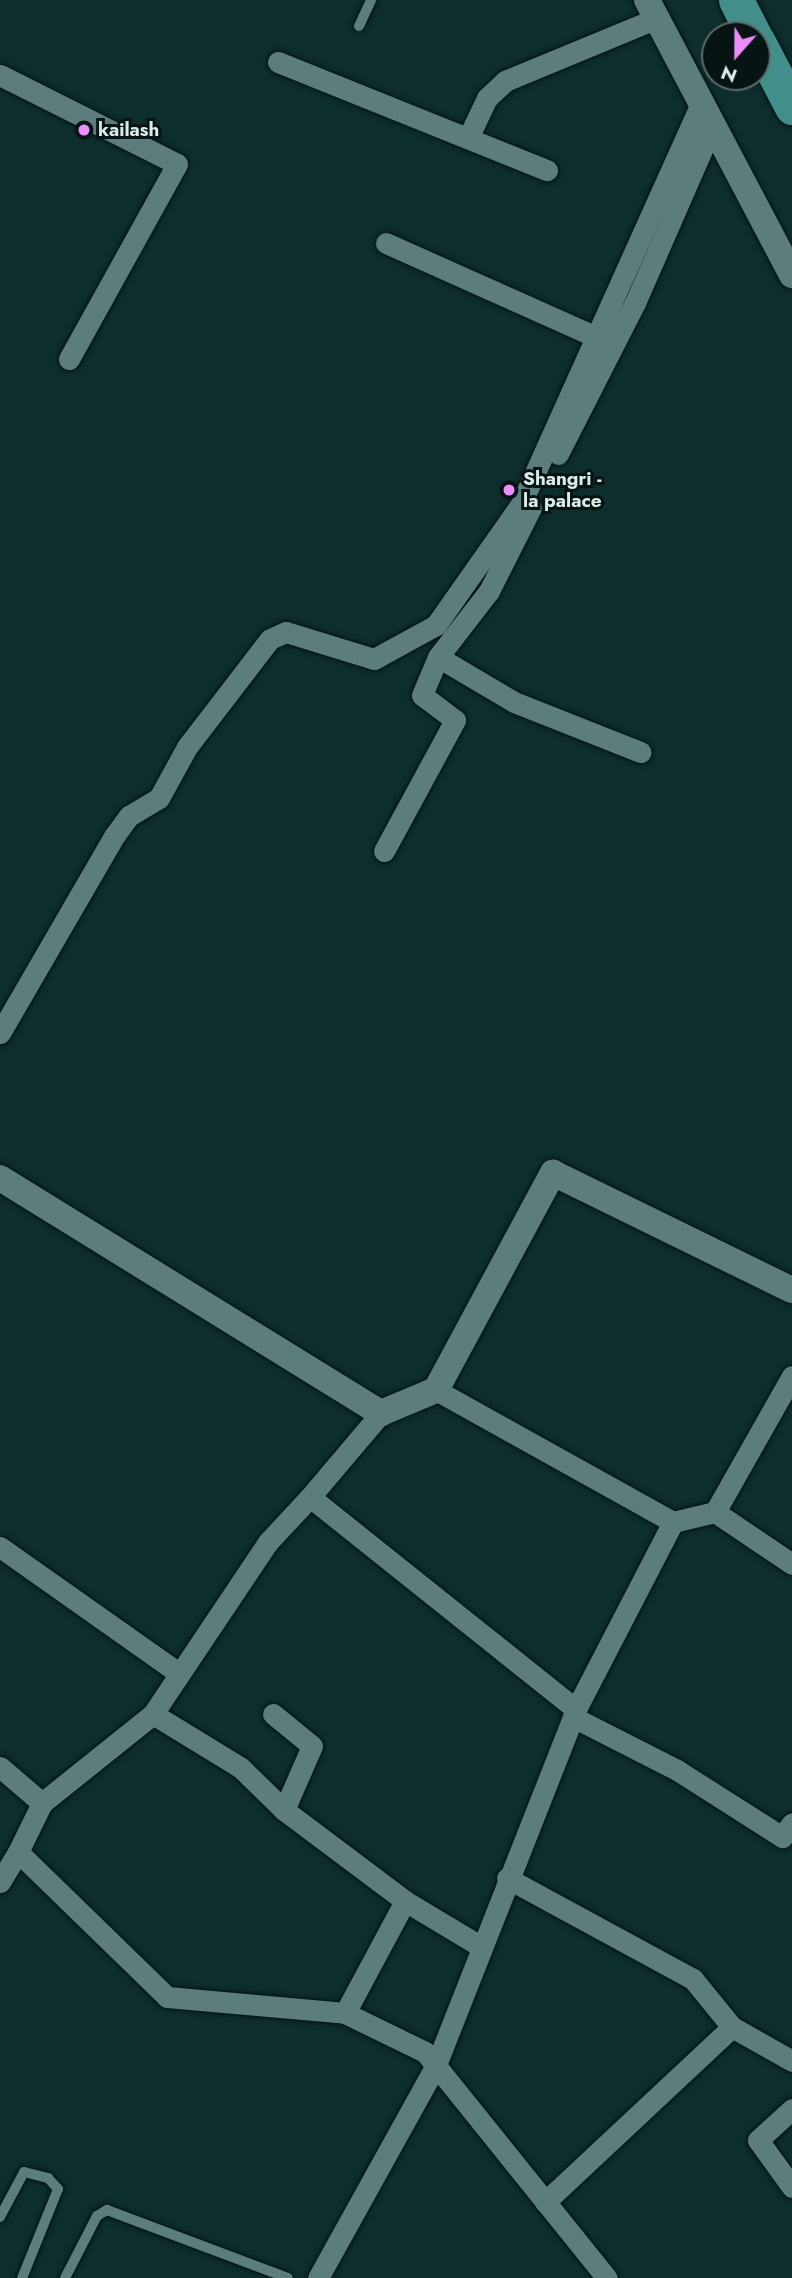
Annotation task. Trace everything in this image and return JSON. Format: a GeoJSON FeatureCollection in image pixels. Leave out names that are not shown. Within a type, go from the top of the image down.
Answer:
{"type":"FeatureCollection","features":[{"type":"Feature","properties":{"kind":"highway"},"geometry":{"type":"LineString","coordinates":[[736,0],[747,21]]}},
{"type":"Feature","properties":{"kind":"highway"},"geometry":{"type":"LineString","coordinates":[[771,67],[792,107]]}},
{"type":"Feature","properties":{"kind":"street"},"geometry":{"type":"LineString","coordinates":[[468,138],[487,97],[505,82],[652,9],[792,275]]}},
{"type":"Feature","properties":{"kind":"street"},"geometry":{"type":"LineString","coordinates":[[278,62],[547,170]]}},
{"type":"Feature","properties":{"kind":"street"},"geometry":{"type":"LineString","coordinates":[[0,75],[177,164],[69,359]]}},
{"type":"Feature","properties":{"kind":"street"},"geometry":{"type":"LineString","coordinates":[[0,1033],[115,835],[129,816],[159,798],[187,747],[270,639],[286,632],[374,659],[436,625],[521,504],[596,337],[706,116]]}},
{"type":"Feature","properties":{"kind":"street"},"geometry":{"type":"LineString","coordinates":[[384,851],[455,720],[422,695],[438,657],[489,591],[635,303],[706,116]]}},
{"type":"Feature","properties":{"kind":"street"},"geometry":{"type":"LineString","coordinates":[[386,243],[596,337]]}},
{"type":"Feature","properties":{"kind":"street"},"geometry":{"type":"LineString","coordinates":[[438,657],[514,702],[640,752]]}},
{"type":"Feature","properties":{"kind":"street"},"geometry":{"type":"LineString","coordinates":[[0,1882],[42,1802],[153,1714],[177,1672],[268,1542],[381,1413],[436,1390],[553,1173],[790,1284]]}},
{"type":"Feature","properties":{"kind":"street"},"geometry":{"type":"LineString","coordinates":[[0,1178],[381,1413]]}},
{"type":"Feature","properties":{"kind":"street"},"geometry":{"type":"LineString","coordinates":[[436,1390],[673,1522],[715,1512],[792,1376]]}},
{"type":"Feature","properties":{"kind":"street"},"geometry":{"type":"LineString","coordinates":[[310,1497],[575,1713],[677,1770],[782,1838],[792,1823]]}},
{"type":"Feature","properties":{"kind":"street"},"geometry":{"type":"LineString","coordinates":[[715,1512],[792,1564]]}},
{"type":"Feature","properties":{"kind":"street"},"geometry":{"type":"LineString","coordinates":[[318,2278],[436,2065],[480,1946],[575,1713],[673,1522]]}},
{"type":"Feature","properties":{"kind":"street"},"geometry":{"type":"LineString","coordinates":[[0,1547],[177,1672]]}},
{"type":"Feature","properties":{"kind":"street"},"geometry":{"type":"LineString","coordinates":[[153,1714],[241,1768],[284,1810],[405,1901],[480,1946]]}},
{"type":"Feature","properties":{"kind":"street"},"geometry":{"type":"LineString","coordinates":[[273,1714],[312,1746],[284,1810]]}},
{"type":"Feature","properties":{"kind":"street"},"geometry":{"type":"LineString","coordinates":[[0,1767],[42,1802]]}},
{"type":"Feature","properties":{"kind":"street"},"geometry":{"type":"LineString","coordinates":[[18,1852],[167,1997],[345,2013],[425,2052],[607,2278]]}},
{"type":"Feature","properties":{"kind":"street"},"geometry":{"type":"LineString","coordinates":[[508,1878],[693,1979],[732,2027],[792,2061]]}},
{"type":"Feature","properties":{"kind":"street"},"geometry":{"type":"LineString","coordinates":[[345,2013],[405,1901]]}},
{"type":"Feature","properties":{"kind":"street"},"geometry":{"type":"LineString","coordinates":[[545,2202],[732,2027]]}},
{"type":"Feature","properties":{"kind":"street"},"geometry":{"type":"LineString","coordinates":[[792,2109],[758,2140],[792,2187]]}},
{"type":"Feature","properties":{"kind":"lane"},"geometry":{"type":"LineString","coordinates":[[359,26],[371,0]]}},
{"type":"Feature","properties":{"kind":"lane"},"geometry":{"type":"LineString","coordinates":[[0,2217],[24,2172],[48,2178],[58,2189],[22,2278]]}},
{"type":"Feature","properties":{"kind":"lane"},"geometry":{"type":"LineString","coordinates":[[65,2278],[97,2216],[107,2210],[288,2278]]}},
{"type":"Feature","properties":{"kind":"place","name":"kailash"},"geometry":{"type":"Point","coordinates":[84,130]}},
{"type":"Feature","properties":{"kind":"place","name":"Shangri - la palace"},"geometry":{"type":"Point","coordinates":[509,490]}}]}
